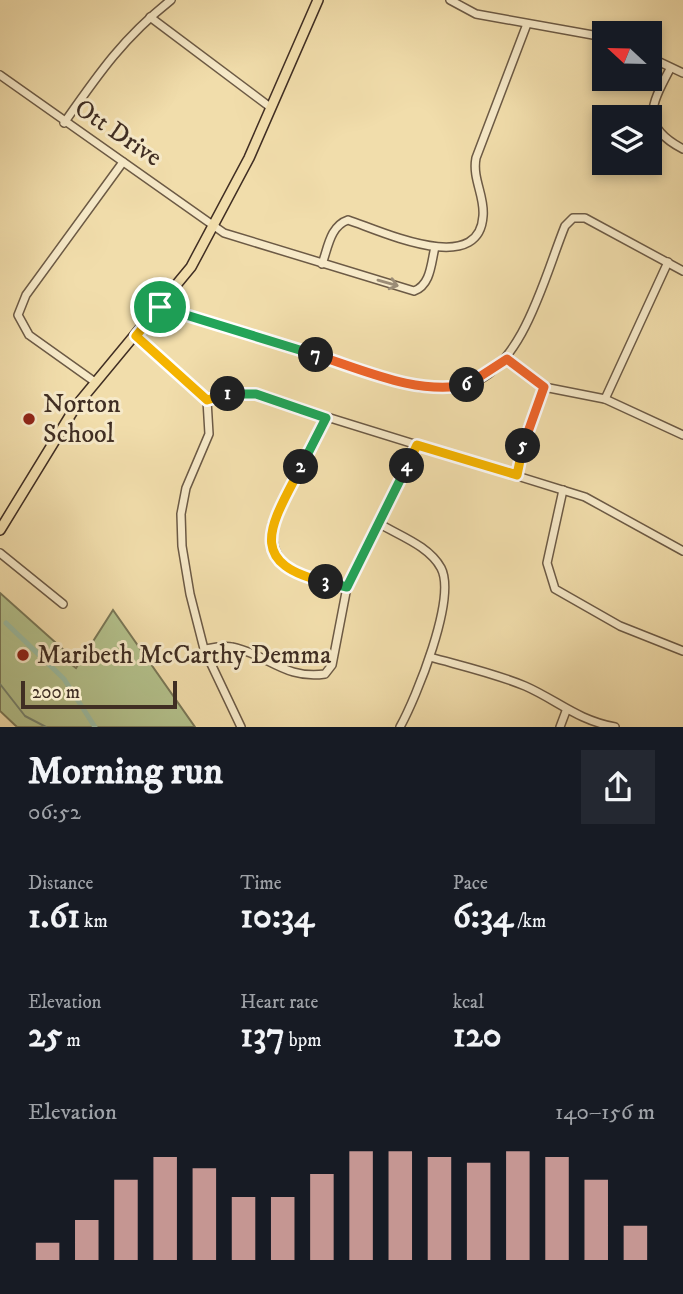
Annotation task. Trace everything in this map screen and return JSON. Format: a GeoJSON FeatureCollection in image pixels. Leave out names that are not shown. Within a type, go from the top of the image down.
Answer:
{"type":"FeatureCollection","features":[{"type":"Feature","properties":{"kind":"main road"},"geometry":{"type":"LineString","coordinates":[[1,526],[76,406],[191,267],[249,158],[318,0]]}},
{"type":"Feature","properties":{"kind":"street"},"geometry":{"type":"LineString","coordinates":[[64,122],[111,56],[150,17],[172,0]]}},
{"type":"Feature","properties":{"kind":"street"},"geometry":{"type":"LineString","coordinates":[[450,0],[476,14],[592,35]]}},
{"type":"Feature","properties":{"kind":"street"},"geometry":{"type":"LineString","coordinates":[[150,17],[270,107]]}},
{"type":"Feature","properties":{"kind":"street"},"geometry":{"type":"LineString","coordinates":[[322,264],[334,229],[339,223],[348,220],[435,247],[457,248],[467,244],[480,228],[483,208],[474,169],[476,158],[527,24]]}},
{"type":"Feature","properties":{"kind":"street"},"geometry":{"type":"LineString","coordinates":[[662,64],[683,74]]}},
{"type":"Feature","properties":{"kind":"street"},"geometry":{"type":"LineString","coordinates":[[670,69],[654,99],[652,112],[655,127],[668,141],[683,149]]}},
{"type":"Feature","properties":{"kind":"street","name":"Ott Drive"},"geometry":{"type":"LineString","coordinates":[[0,75],[224,233],[414,291],[422,288],[426,282],[435,247]]}},
{"type":"Feature","properties":{"kind":"street"},"geometry":{"type":"LineString","coordinates":[[95,382],[29,335],[18,315],[26,295],[123,162]]}},
{"type":"Feature","properties":{"kind":"street"},"geometry":{"type":"LineString","coordinates":[[160,307],[418,387],[448,389],[472,384],[507,359],[522,332],[565,226],[573,218],[585,219],[683,271]]}},
{"type":"Feature","properties":{"kind":"street"},"geometry":{"type":"LineString","coordinates":[[605,399],[668,262]]}},
{"type":"Feature","properties":{"kind":"street"},"geometry":{"type":"LineString","coordinates":[[136,336],[207,400],[209,434],[190,477],[181,514],[190,594],[204,649],[241,727]]}},
{"type":"Feature","properties":{"kind":"street"},"geometry":{"type":"LineString","coordinates":[[507,359],[544,387],[605,399],[683,435]]}},
{"type":"Feature","properties":{"kind":"street"},"geometry":{"type":"LineString","coordinates":[[517,475],[526,432],[544,387]]}},
{"type":"Feature","properties":{"kind":"street"},"geometry":{"type":"LineString","coordinates":[[207,400],[224,394],[256,394],[326,418],[517,475],[585,497],[683,551]]}},
{"type":"Feature","properties":{"kind":"street"},"geometry":{"type":"LineString","coordinates":[[326,418],[272,525],[271,543],[278,560],[290,571],[347,587]]}},
{"type":"Feature","properties":{"kind":"street"},"geometry":{"type":"LineString","coordinates":[[204,649],[229,646],[277,668],[310,676],[325,674],[332,665],[347,587],[417,445]]}},
{"type":"Feature","properties":{"kind":"street"},"geometry":{"type":"LineString","coordinates":[[563,491],[547,563],[555,589],[620,626],[683,651]]}},
{"type":"Feature","properties":{"kind":"street"},"geometry":{"type":"LineString","coordinates":[[380,524],[421,547],[442,569],[445,582],[430,657],[417,695],[400,727]]}},
{"type":"Feature","properties":{"kind":"street"},"geometry":{"type":"LineString","coordinates":[[0,553],[63,604]]}},
{"type":"Feature","properties":{"kind":"street"},"geometry":{"type":"LineString","coordinates":[[430,657],[491,673],[528,687],[566,711],[615,727]]}},
{"type":"Feature","properties":{"kind":"street"},"geometry":{"type":"LineString","coordinates":[[560,727],[566,711]]}},
{"type":"Feature","properties":{"kind":"green space"},"geometry":{"type":"Polygon","coordinates":[[[0,593],[74,659],[72,665],[76,668],[113,610],[195,727],[17,727],[0,711],[0,593]]]}},
{"type":"Feature","properties":{"kind":"waterway"},"geometry":{"type":"LineString","coordinates":[[6,623],[64,679],[95,727]]}},
{"type":"Feature","properties":{"kind":"waterway"},"geometry":{"type":"LineString","coordinates":[[0,684],[25,716],[46,727]]}},
{"type":"Feature","properties":{"kind":"place","name":"Norton School"},"geometry":{"type":"Point","coordinates":[29,419]}},
{"type":"Feature","properties":{"kind":"place","name":"Maribeth McCarthy Demma"},"geometry":{"type":"Point","coordinates":[23,655]}},
{"type":"Feature","properties":{"kind":"route"},"geometry":{"type":"LineString","coordinates":[[160,307],[418,387],[448,389],[472,384],[507,359],[544,387],[526,432],[517,475],[417,445],[347,587],[290,571],[278,560],[271,543],[272,525],[326,418],[256,394],[240,392],[207,400],[136,336],[160,307]]}}]}
